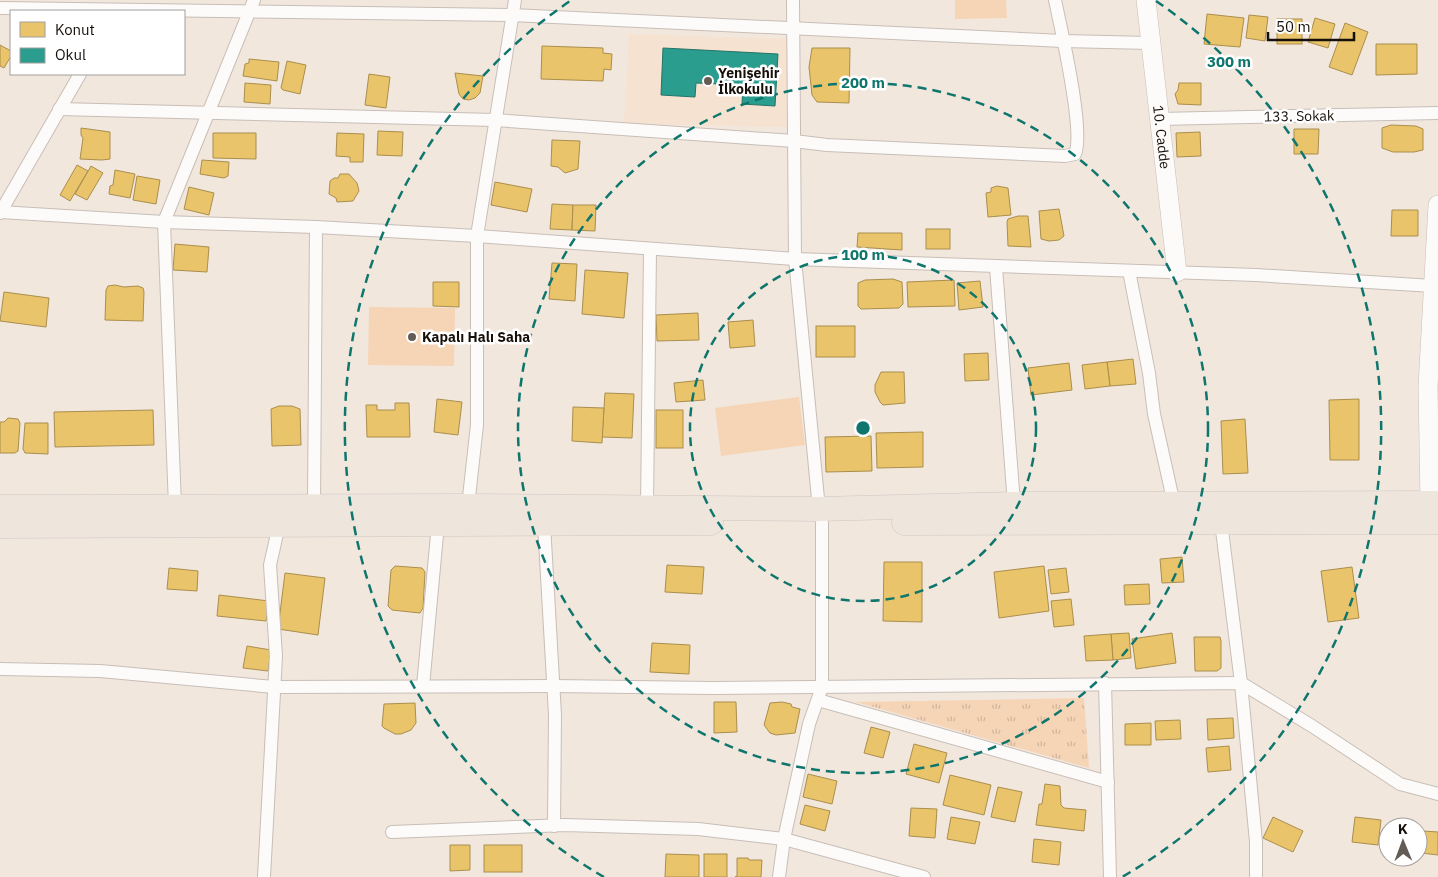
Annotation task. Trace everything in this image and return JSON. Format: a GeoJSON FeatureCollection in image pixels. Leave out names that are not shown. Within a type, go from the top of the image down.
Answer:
{"type":"FeatureCollection","features":[{"type":"Feature","properties":{"kind":"highway"},"geometry":{"type":"LineString","coordinates":[[0,526],[544,524],[821,516],[1014,504],[1174,504],[1435,509]]}},
{"type":"Feature","properties":{"kind":"highway"},"geometry":{"type":"LineString","coordinates":[[0,507],[647,506],[821,516],[1221,522],[1435,509]]}},
{"type":"Feature","properties":{"kind":"street"},"geometry":{"type":"LineString","coordinates":[[468,506],[477,425],[477,236],[515,0]]}},
{"type":"Feature","properties":{"kind":"street"},"geometry":{"type":"LineString","coordinates":[[780,877],[784,840],[809,724],[822,687],[821,516],[795,259],[793,0]]}},
{"type":"Feature","properties":{"kind":"street"},"geometry":{"type":"LineString","coordinates":[[59,109],[495,120],[794,140],[827,144],[1055,157],[1075,154],[1078,147],[1063,41],[1055,0]]}},
{"type":"Feature","properties":{"kind":"street","name":"10. Cadde"},"geometry":{"type":"LineString","coordinates":[[1146,0],[1176,272]]}},
{"type":"Feature","properties":{"kind":"street"},"geometry":{"type":"LineString","coordinates":[[175,506],[164,222],[252,6]]}},
{"type":"Feature","properties":{"kind":"street"},"geometry":{"type":"LineString","coordinates":[[0,8],[252,6],[512,15],[1063,41],[1150,43]]}},
{"type":"Feature","properties":{"kind":"street"},"geometry":{"type":"LineString","coordinates":[[79,75],[0,213],[477,236],[795,259],[1256,275],[1436,286]]}},
{"type":"Feature","properties":{"kind":"street","name":"133. Sokak"},"geometry":{"type":"LineString","coordinates":[[1159,119],[1438,113]]}},
{"type":"Feature","properties":{"kind":"street"},"geometry":{"type":"LineString","coordinates":[[1435,509],[1428,387],[1436,286],[1438,205]]}},
{"type":"Feature","properties":{"kind":"street"},"geometry":{"type":"LineString","coordinates":[[314,506],[316,227]]}},
{"type":"Feature","properties":{"kind":"street"},"geometry":{"type":"LineString","coordinates":[[647,506],[650,250]]}},
{"type":"Feature","properties":{"kind":"street"},"geometry":{"type":"LineString","coordinates":[[996,267],[1014,504]]}},
{"type":"Feature","properties":{"kind":"street"},"geometry":{"type":"LineString","coordinates":[[1129,271],[1150,373],[1154,414],[1174,504]]}},
{"type":"Feature","properties":{"kind":"street"},"geometry":{"type":"LineString","coordinates":[[1221,522],[1241,683],[1256,842],[1256,877]]}},
{"type":"Feature","properties":{"kind":"street"},"geometry":{"type":"LineString","coordinates":[[423,686],[438,524]]}},
{"type":"Feature","properties":{"kind":"street"},"geometry":{"type":"LineString","coordinates":[[544,524],[555,715],[554,826]]}},
{"type":"Feature","properties":{"kind":"street"},"geometry":{"type":"LineString","coordinates":[[264,877],[276,656],[270,565],[279,525]]}},
{"type":"Feature","properties":{"kind":"street"},"geometry":{"type":"LineString","coordinates":[[0,669],[100,671],[274,687],[553,686],[712,688],[1241,683],[1312,726],[1400,784],[1438,794]]}},
{"type":"Feature","properties":{"kind":"street"},"geometry":{"type":"LineString","coordinates":[[1105,684],[1110,877]]}},
{"type":"Feature","properties":{"kind":"street"},"geometry":{"type":"LineString","coordinates":[[818,700],[1108,782]]}},
{"type":"Feature","properties":{"kind":"street"},"geometry":{"type":"LineString","coordinates":[[392,832],[554,826],[698,830],[784,840],[924,877]]}},
{"type":"Feature","properties":{"kind":"shaded area","name":"Yenişehir İlkokulu"},"geometry":{"type":"Polygon","coordinates":[[[629,34],[792,39],[789,127],[624,124],[629,34]]]}},
{"type":"Feature","properties":{"kind":"green space"},"geometry":{"type":"Polygon","coordinates":[[[955,0],[1006,0],[1007,18],[955,19],[955,0]]]}},
{"type":"Feature","properties":{"kind":"green space","name":"Kapalı Halı Saha"},"geometry":{"type":"Polygon","coordinates":[[[369,307],[455,308],[454,366],[368,365],[369,307]]]}},
{"type":"Feature","properties":{"kind":"green space"},"geometry":{"type":"Polygon","coordinates":[[[799,397],[805,445],[721,456],[715,408],[799,397]]]}},
{"type":"Feature","properties":{"kind":"green space"},"geometry":{"type":"Polygon","coordinates":[[[1084,698],[1089,768],[856,702],[1084,698]]]}},
{"type":"Feature","properties":{"kind":"building: Konut"},"geometry":{"type":"Polygon","coordinates":[[[1207,14],[1244,18],[1240,47],[1204,44],[1207,14]]]}},
{"type":"Feature","properties":{"kind":"building: Konut"},"geometry":{"type":"Polygon","coordinates":[[[1249,15],[1268,17],[1265,41],[1246,38],[1249,15]]]}},
{"type":"Feature","properties":{"kind":"building: Konut"},"geometry":{"type":"Polygon","coordinates":[[[1315,18],[1335,24],[1328,48],[1308,42],[1315,18]]]}},
{"type":"Feature","properties":{"kind":"building: Konut"},"geometry":{"type":"Polygon","coordinates":[[[1277,19],[1302,19],[1302,44],[1277,44],[1277,19]]]}},
{"type":"Feature","properties":{"kind":"building: Konut"},"geometry":{"type":"Polygon","coordinates":[[[1345,23],[1368,32],[1352,75],[1329,67],[1345,23]]]}},
{"type":"Feature","properties":{"kind":"building: Konut"},"geometry":{"type":"Polygon","coordinates":[[[1376,44],[1417,44],[1417,74],[1376,75],[1376,44]]]}},
{"type":"Feature","properties":{"kind":"building: Konut"},"geometry":{"type":"Polygon","coordinates":[[[0,45],[10,50],[10,58],[4,68],[0,66],[0,45]]]}},
{"type":"Feature","properties":{"kind":"building: Konut"},"geometry":{"type":"Polygon","coordinates":[[[542,46],[603,48],[603,53],[612,54],[611,70],[604,69],[603,81],[541,79],[542,46]]]}},
{"type":"Feature","properties":{"kind":"building: Konut"},"geometry":{"type":"Polygon","coordinates":[[[812,48],[850,48],[849,103],[817,102],[812,95],[809,67],[812,48]]]}},
{"type":"Feature","properties":{"kind":"building: Konut"},"geometry":{"type":"Polygon","coordinates":[[[249,59],[279,62],[277,81],[243,76],[245,64],[249,63],[249,59]]]}},
{"type":"Feature","properties":{"kind":"building: Konut"},"geometry":{"type":"Polygon","coordinates":[[[287,61],[306,65],[300,94],[281,88],[287,61]]]}},
{"type":"Feature","properties":{"kind":"building: Konut"},"geometry":{"type":"Polygon","coordinates":[[[455,73],[483,76],[480,93],[475,98],[463,99],[459,94],[455,73]]]}},
{"type":"Feature","properties":{"kind":"building: Konut"},"geometry":{"type":"Polygon","coordinates":[[[369,74],[390,77],[386,108],[365,105],[369,74]]]}},
{"type":"Feature","properties":{"kind":"building: Konut"},"geometry":{"type":"Polygon","coordinates":[[[245,83],[271,85],[270,104],[244,102],[245,83]]]}},
{"type":"Feature","properties":{"kind":"building: Konut"},"geometry":{"type":"Polygon","coordinates":[[[1179,83],[1201,83],[1201,105],[1178,104],[1175,94],[1179,83]]]}},
{"type":"Feature","properties":{"kind":"building: Konut"},"geometry":{"type":"Polygon","coordinates":[[[1391,125],[1416,126],[1423,129],[1423,150],[1393,152],[1382,148],[1382,128],[1391,125]]]}},
{"type":"Feature","properties":{"kind":"building: Konut"},"geometry":{"type":"Polygon","coordinates":[[[81,128],[110,132],[110,159],[80,159],[83,138],[81,128]]]}},
{"type":"Feature","properties":{"kind":"building: Konut"},"geometry":{"type":"Polygon","coordinates":[[[1294,129],[1319,129],[1318,154],[1294,154],[1294,129]]]}},
{"type":"Feature","properties":{"kind":"building: Konut"},"geometry":{"type":"Polygon","coordinates":[[[378,131],[403,132],[402,156],[377,155],[378,131]]]}},
{"type":"Feature","properties":{"kind":"building: Konut"},"geometry":{"type":"Polygon","coordinates":[[[1200,132],[1201,156],[1177,157],[1176,133],[1200,132]]]}},
{"type":"Feature","properties":{"kind":"building: Konut"},"geometry":{"type":"Polygon","coordinates":[[[213,133],[256,133],[256,159],[213,158],[213,133]]]}},
{"type":"Feature","properties":{"kind":"building: Konut"},"geometry":{"type":"Polygon","coordinates":[[[337,133],[364,134],[363,162],[350,162],[350,157],[336,156],[337,133]]]}},
{"type":"Feature","properties":{"kind":"building: Konut"},"geometry":{"type":"Polygon","coordinates":[[[552,140],[580,141],[578,169],[565,173],[558,167],[551,166],[552,140]]]}},
{"type":"Feature","properties":{"kind":"building: Konut"},"geometry":{"type":"Polygon","coordinates":[[[202,160],[229,162],[228,176],[224,178],[200,174],[202,160]]]}},
{"type":"Feature","properties":{"kind":"building: Konut"},"geometry":{"type":"Polygon","coordinates":[[[77,165],[88,171],[70,201],[60,195],[77,165]]]}},
{"type":"Feature","properties":{"kind":"building: Konut"},"geometry":{"type":"Polygon","coordinates":[[[91,166],[103,173],[87,200],[75,194],[91,166]]]}},
{"type":"Feature","properties":{"kind":"building: Konut"},"geometry":{"type":"Polygon","coordinates":[[[115,170],[135,174],[130,198],[109,194],[110,186],[113,185],[115,170]]]}},
{"type":"Feature","properties":{"kind":"building: Konut"},"geometry":{"type":"Polygon","coordinates":[[[340,174],[349,174],[357,183],[359,191],[353,201],[337,202],[336,198],[329,194],[330,181],[338,178],[340,174]]]}},
{"type":"Feature","properties":{"kind":"building: Konut"},"geometry":{"type":"Polygon","coordinates":[[[137,176],[160,180],[156,204],[133,200],[137,176]]]}},
{"type":"Feature","properties":{"kind":"building: Konut"},"geometry":{"type":"Polygon","coordinates":[[[495,182],[532,189],[527,212],[491,205],[495,182]]]}},
{"type":"Feature","properties":{"kind":"building: Konut"},"geometry":{"type":"Polygon","coordinates":[[[997,186],[1008,188],[1011,215],[988,217],[986,193],[991,192],[991,188],[997,186]]]}},
{"type":"Feature","properties":{"kind":"building: Konut"},"geometry":{"type":"Polygon","coordinates":[[[189,187],[214,193],[209,215],[184,209],[189,187]]]}},
{"type":"Feature","properties":{"kind":"building: Konut"},"geometry":{"type":"Polygon","coordinates":[[[552,204],[573,205],[572,230],[550,229],[552,204]]]}},
{"type":"Feature","properties":{"kind":"building: Konut"},"geometry":{"type":"Polygon","coordinates":[[[573,205],[596,205],[595,231],[572,230],[573,205]]]}},
{"type":"Feature","properties":{"kind":"building: Konut"},"geometry":{"type":"Polygon","coordinates":[[[1059,209],[1064,236],[1059,240],[1049,241],[1041,239],[1039,211],[1059,209]]]}},
{"type":"Feature","properties":{"kind":"building: Konut"},"geometry":{"type":"Polygon","coordinates":[[[1392,210],[1418,210],[1418,236],[1391,236],[1392,210]]]}},
{"type":"Feature","properties":{"kind":"building: Konut"},"geometry":{"type":"Polygon","coordinates":[[[1028,216],[1031,247],[1008,246],[1008,219],[1028,216]]]}},
{"type":"Feature","properties":{"kind":"building: Konut"},"geometry":{"type":"Polygon","coordinates":[[[926,229],[950,229],[950,249],[926,249],[926,229]]]}},
{"type":"Feature","properties":{"kind":"building: Konut"},"geometry":{"type":"Polygon","coordinates":[[[858,233],[902,233],[902,250],[857,247],[858,233]]]}},
{"type":"Feature","properties":{"kind":"building: Konut"},"geometry":{"type":"Polygon","coordinates":[[[175,244],[209,247],[207,272],[173,270],[175,244]]]}},
{"type":"Feature","properties":{"kind":"building: Konut"},"geometry":{"type":"Polygon","coordinates":[[[552,263],[577,264],[575,301],[549,299],[552,263]]]}},
{"type":"Feature","properties":{"kind":"building: Konut"},"geometry":{"type":"Polygon","coordinates":[[[585,270],[628,273],[624,318],[582,314],[585,270]]]}},
{"type":"Feature","properties":{"kind":"building: Konut"},"geometry":{"type":"Polygon","coordinates":[[[893,279],[902,282],[903,304],[899,308],[861,309],[858,306],[858,283],[865,280],[893,279]]]}},
{"type":"Feature","properties":{"kind":"building: Konut"},"geometry":{"type":"Polygon","coordinates":[[[954,280],[955,306],[908,307],[907,282],[954,280]]]}},
{"type":"Feature","properties":{"kind":"building: Konut"},"geometry":{"type":"Polygon","coordinates":[[[980,281],[983,307],[959,310],[957,283],[980,281]]]}},
{"type":"Feature","properties":{"kind":"building: Konut"},"geometry":{"type":"Polygon","coordinates":[[[433,282],[459,282],[459,307],[433,306],[433,282]]]}},
{"type":"Feature","properties":{"kind":"building: Konut"},"geometry":{"type":"Polygon","coordinates":[[[108,286],[143,288],[143,321],[105,320],[106,290],[108,286]]]}},
{"type":"Feature","properties":{"kind":"building: Konut"},"geometry":{"type":"Polygon","coordinates":[[[4,292],[49,298],[46,327],[0,321],[4,292]]]}},
{"type":"Feature","properties":{"kind":"building: Konut"},"geometry":{"type":"Polygon","coordinates":[[[698,313],[699,340],[657,341],[656,315],[698,313]]]}},
{"type":"Feature","properties":{"kind":"building: Konut"},"geometry":{"type":"Polygon","coordinates":[[[753,320],[755,346],[730,348],[728,322],[753,320]]]}},
{"type":"Feature","properties":{"kind":"building: Konut"},"geometry":{"type":"Polygon","coordinates":[[[816,326],[855,326],[855,357],[816,357],[816,326]]]}},
{"type":"Feature","properties":{"kind":"building: Konut"},"geometry":{"type":"Polygon","coordinates":[[[988,353],[989,380],[965,381],[964,354],[988,353]]]}},
{"type":"Feature","properties":{"kind":"building: Konut"},"geometry":{"type":"Polygon","coordinates":[[[1133,359],[1136,384],[1110,386],[1107,362],[1133,359]]]}},
{"type":"Feature","properties":{"kind":"building: Konut"},"geometry":{"type":"Polygon","coordinates":[[[1107,362],[1110,386],[1085,389],[1082,365],[1107,362]]]}},
{"type":"Feature","properties":{"kind":"building: Konut"},"geometry":{"type":"Polygon","coordinates":[[[1069,363],[1072,390],[1031,395],[1028,368],[1069,363]]]}},
{"type":"Feature","properties":{"kind":"building: Konut"},"geometry":{"type":"Polygon","coordinates":[[[881,372],[904,372],[905,403],[883,405],[880,402],[875,392],[875,385],[881,372]]]}},
{"type":"Feature","properties":{"kind":"building: Konut"},"geometry":{"type":"Polygon","coordinates":[[[703,380],[705,400],[676,402],[674,383],[703,380]]]}},
{"type":"Feature","properties":{"kind":"building: Konut"},"geometry":{"type":"Polygon","coordinates":[[[605,393],[634,394],[632,438],[602,437],[605,393]]]}},
{"type":"Feature","properties":{"kind":"building: Konut"},"geometry":{"type":"Polygon","coordinates":[[[437,399],[462,402],[458,435],[434,432],[437,399]]]}},
{"type":"Feature","properties":{"kind":"building: Konut"},"geometry":{"type":"Polygon","coordinates":[[[1359,399],[1359,460],[1330,460],[1329,400],[1359,399]]]}},
{"type":"Feature","properties":{"kind":"building: Konut"},"geometry":{"type":"Polygon","coordinates":[[[395,403],[409,403],[410,437],[367,437],[366,405],[377,405],[377,410],[395,410],[395,403]]]}},
{"type":"Feature","properties":{"kind":"building: Konut"},"geometry":{"type":"Polygon","coordinates":[[[279,406],[292,406],[300,409],[301,445],[272,446],[271,409],[279,406]]]}},
{"type":"Feature","properties":{"kind":"building: Konut"},"geometry":{"type":"Polygon","coordinates":[[[573,407],[604,408],[602,443],[572,441],[573,407]]]}},
{"type":"Feature","properties":{"kind":"building: Konut"},"geometry":{"type":"Polygon","coordinates":[[[153,410],[154,445],[55,447],[54,412],[153,410]]]}},
{"type":"Feature","properties":{"kind":"building: Konut"},"geometry":{"type":"Polygon","coordinates":[[[656,410],[683,410],[683,448],[656,448],[656,410]]]}},
{"type":"Feature","properties":{"kind":"building: Konut"},"geometry":{"type":"Polygon","coordinates":[[[8,418],[18,419],[20,423],[18,451],[15,453],[0,453],[0,422],[4,422],[8,418]]]}},
{"type":"Feature","properties":{"kind":"building: Konut"},"geometry":{"type":"Polygon","coordinates":[[[1245,419],[1248,473],[1223,474],[1221,421],[1245,419]]]}},
{"type":"Feature","properties":{"kind":"building: Konut"},"geometry":{"type":"Polygon","coordinates":[[[25,423],[48,423],[48,454],[25,453],[23,449],[25,423]]]}},
{"type":"Feature","properties":{"kind":"building: Konut"},"geometry":{"type":"Polygon","coordinates":[[[923,432],[923,467],[877,468],[876,433],[923,432]]]}},
{"type":"Feature","properties":{"kind":"building: Konut"},"geometry":{"type":"Polygon","coordinates":[[[871,436],[872,471],[826,472],[825,437],[871,436]]]}},
{"type":"Feature","properties":{"kind":"building: Konut"},"geometry":{"type":"Polygon","coordinates":[[[1182,557],[1184,582],[1162,583],[1160,559],[1182,557]]]}},
{"type":"Feature","properties":{"kind":"building: Konut"},"geometry":{"type":"Polygon","coordinates":[[[884,562],[922,562],[922,622],[883,621],[884,562]]]}},
{"type":"Feature","properties":{"kind":"building: Konut"},"geometry":{"type":"Polygon","coordinates":[[[667,565],[704,567],[702,594],[665,592],[667,565]]]}},
{"type":"Feature","properties":{"kind":"building: Konut"},"geometry":{"type":"Polygon","coordinates":[[[395,566],[422,568],[425,572],[423,608],[420,613],[392,610],[388,606],[391,570],[395,566]]]}},
{"type":"Feature","properties":{"kind":"building: Konut"},"geometry":{"type":"Polygon","coordinates":[[[1044,566],[1049,611],[999,618],[994,572],[1044,566]]]}},
{"type":"Feature","properties":{"kind":"building: Konut"},"geometry":{"type":"Polygon","coordinates":[[[1352,567],[1359,618],[1328,622],[1321,571],[1352,567]]]}},
{"type":"Feature","properties":{"kind":"building: Konut"},"geometry":{"type":"Polygon","coordinates":[[[169,568],[198,571],[197,591],[167,589],[169,568]]]}},
{"type":"Feature","properties":{"kind":"building: Konut"},"geometry":{"type":"Polygon","coordinates":[[[1066,568],[1069,592],[1051,594],[1048,570],[1066,568]]]}},
{"type":"Feature","properties":{"kind":"building: Konut"},"geometry":{"type":"Polygon","coordinates":[[[285,573],[325,578],[318,635],[278,629],[285,573]]]}},
{"type":"Feature","properties":{"kind":"building: Konut"},"geometry":{"type":"Polygon","coordinates":[[[1149,584],[1150,604],[1125,605],[1124,585],[1149,584]]]}},
{"type":"Feature","properties":{"kind":"building: Konut"},"geometry":{"type":"Polygon","coordinates":[[[219,595],[269,601],[266,621],[217,616],[219,595]]]}},
{"type":"Feature","properties":{"kind":"building: Konut"},"geometry":{"type":"Polygon","coordinates":[[[1071,599],[1074,625],[1054,627],[1051,601],[1071,599]]]}},
{"type":"Feature","properties":{"kind":"building: Konut"},"geometry":{"type":"Polygon","coordinates":[[[1129,633],[1131,658],[1113,660],[1111,634],[1129,633]]]}},
{"type":"Feature","properties":{"kind":"building: Konut"},"geometry":{"type":"Polygon","coordinates":[[[1172,633],[1176,663],[1136,669],[1132,639],[1172,633]]]}},
{"type":"Feature","properties":{"kind":"building: Konut"},"geometry":{"type":"Polygon","coordinates":[[[1111,634],[1113,660],[1086,661],[1084,636],[1111,634]]]}},
{"type":"Feature","properties":{"kind":"building: Konut"},"geometry":{"type":"Polygon","coordinates":[[[1194,637],[1220,637],[1221,668],[1217,671],[1195,671],[1194,637]]]}},
{"type":"Feature","properties":{"kind":"building: Konut"},"geometry":{"type":"Polygon","coordinates":[[[652,643],[690,645],[689,674],[650,672],[652,643]]]}},
{"type":"Feature","properties":{"kind":"building: Konut"},"geometry":{"type":"Polygon","coordinates":[[[247,646],[271,650],[268,671],[243,668],[247,646]]]}},
{"type":"Feature","properties":{"kind":"building: Konut"},"geometry":{"type":"Polygon","coordinates":[[[714,702],[736,702],[737,732],[714,733],[714,702]]]}},
{"type":"Feature","properties":{"kind":"building: Konut"},"geometry":{"type":"Polygon","coordinates":[[[782,702],[800,709],[795,733],[776,735],[770,733],[764,725],[770,703],[782,702]]]}},
{"type":"Feature","properties":{"kind":"building: Konut"},"geometry":{"type":"Polygon","coordinates":[[[415,703],[416,723],[411,730],[395,734],[382,726],[384,704],[415,703]]]}},
{"type":"Feature","properties":{"kind":"building: Konut"},"geometry":{"type":"Polygon","coordinates":[[[1233,718],[1234,738],[1208,740],[1207,719],[1233,718]]]}},
{"type":"Feature","properties":{"kind":"building: Konut"},"geometry":{"type":"Polygon","coordinates":[[[1180,720],[1181,739],[1156,740],[1155,721],[1180,720]]]}},
{"type":"Feature","properties":{"kind":"building: Konut"},"geometry":{"type":"Polygon","coordinates":[[[1151,723],[1151,745],[1125,745],[1125,724],[1151,723]]]}},
{"type":"Feature","properties":{"kind":"building: Konut"},"geometry":{"type":"Polygon","coordinates":[[[871,727],[890,732],[883,758],[864,753],[871,727]]]}},
{"type":"Feature","properties":{"kind":"building: Konut"},"geometry":{"type":"Polygon","coordinates":[[[914,744],[947,753],[939,783],[906,774],[914,744]]]}},
{"type":"Feature","properties":{"kind":"building: Konut"},"geometry":{"type":"Polygon","coordinates":[[[1229,746],[1231,770],[1208,772],[1206,748],[1229,746]]]}},
{"type":"Feature","properties":{"kind":"building: Konut"},"geometry":{"type":"Polygon","coordinates":[[[808,774],[837,781],[832,804],[803,797],[808,774]]]}},
{"type":"Feature","properties":{"kind":"building: Konut"},"geometry":{"type":"Polygon","coordinates":[[[950,775],[991,785],[984,815],[943,805],[950,775]]]}},
{"type":"Feature","properties":{"kind":"building: Konut"},"geometry":{"type":"Polygon","coordinates":[[[1045,784],[1060,786],[1061,805],[1064,808],[1086,810],[1084,831],[1036,825],[1039,804],[1042,804],[1045,784]]]}},
{"type":"Feature","properties":{"kind":"building: Konut"},"geometry":{"type":"Polygon","coordinates":[[[998,787],[1022,792],[1015,822],[991,817],[998,787]]]}},
{"type":"Feature","properties":{"kind":"building: Konut"},"geometry":{"type":"Polygon","coordinates":[[[805,805],[830,811],[825,831],[800,824],[805,805]]]}},
{"type":"Feature","properties":{"kind":"building: Konut"},"geometry":{"type":"Polygon","coordinates":[[[911,808],[937,809],[935,838],[909,836],[911,808]]]}},
{"type":"Feature","properties":{"kind":"building: Konut"},"geometry":{"type":"Polygon","coordinates":[[[951,817],[980,822],[975,844],[947,839],[951,817]]]}},
{"type":"Feature","properties":{"kind":"building: Konut"},"geometry":{"type":"Polygon","coordinates":[[[1273,817],[1303,831],[1293,852],[1263,838],[1273,817]]]}},
{"type":"Feature","properties":{"kind":"building: Konut"},"geometry":{"type":"Polygon","coordinates":[[[1355,817],[1378,820],[1378,845],[1352,842],[1355,817]]]}},
{"type":"Feature","properties":{"kind":"building: Konut"},"geometry":{"type":"Polygon","coordinates":[[[1428,831],[1438,832],[1438,855],[1428,854],[1428,831]]]}},
{"type":"Feature","properties":{"kind":"building: Konut"},"geometry":{"type":"Polygon","coordinates":[[[1034,839],[1061,842],[1059,865],[1032,862],[1034,839]]]}},
{"type":"Feature","properties":{"kind":"building: Konut"},"geometry":{"type":"Polygon","coordinates":[[[450,845],[470,845],[470,870],[450,871],[450,845]]]}},
{"type":"Feature","properties":{"kind":"building: Konut"},"geometry":{"type":"Polygon","coordinates":[[[484,845],[522,845],[522,872],[484,872],[484,845]]]}},
{"type":"Feature","properties":{"kind":"building: Konut"},"geometry":{"type":"Polygon","coordinates":[[[666,854],[699,855],[699,877],[665,877],[666,854]]]}},
{"type":"Feature","properties":{"kind":"building: Konut"},"geometry":{"type":"Polygon","coordinates":[[[704,854],[727,854],[727,877],[704,877],[704,854]]]}},
{"type":"Feature","properties":{"kind":"building: Konut"},"geometry":{"type":"Polygon","coordinates":[[[737,858],[762,860],[761,877],[735,877],[737,876],[737,858]]]}},
{"type":"Feature","properties":{"kind":"building: Okul"},"geometry":{"type":"Polygon","coordinates":[[[663,48],[778,54],[775,106],[742,104],[743,85],[696,83],[695,97],[661,95],[663,48]]]}},
{"type":"Feature","properties":{"kind":"place","name":"Yenişehir İlkokulu"},"geometry":{"type":"Point","coordinates":[708,81]}},
{"type":"Feature","properties":{"kind":"place","name":"Kapalı Halı Saha"},"geometry":{"type":"Point","coordinates":[412,337]}}]}
